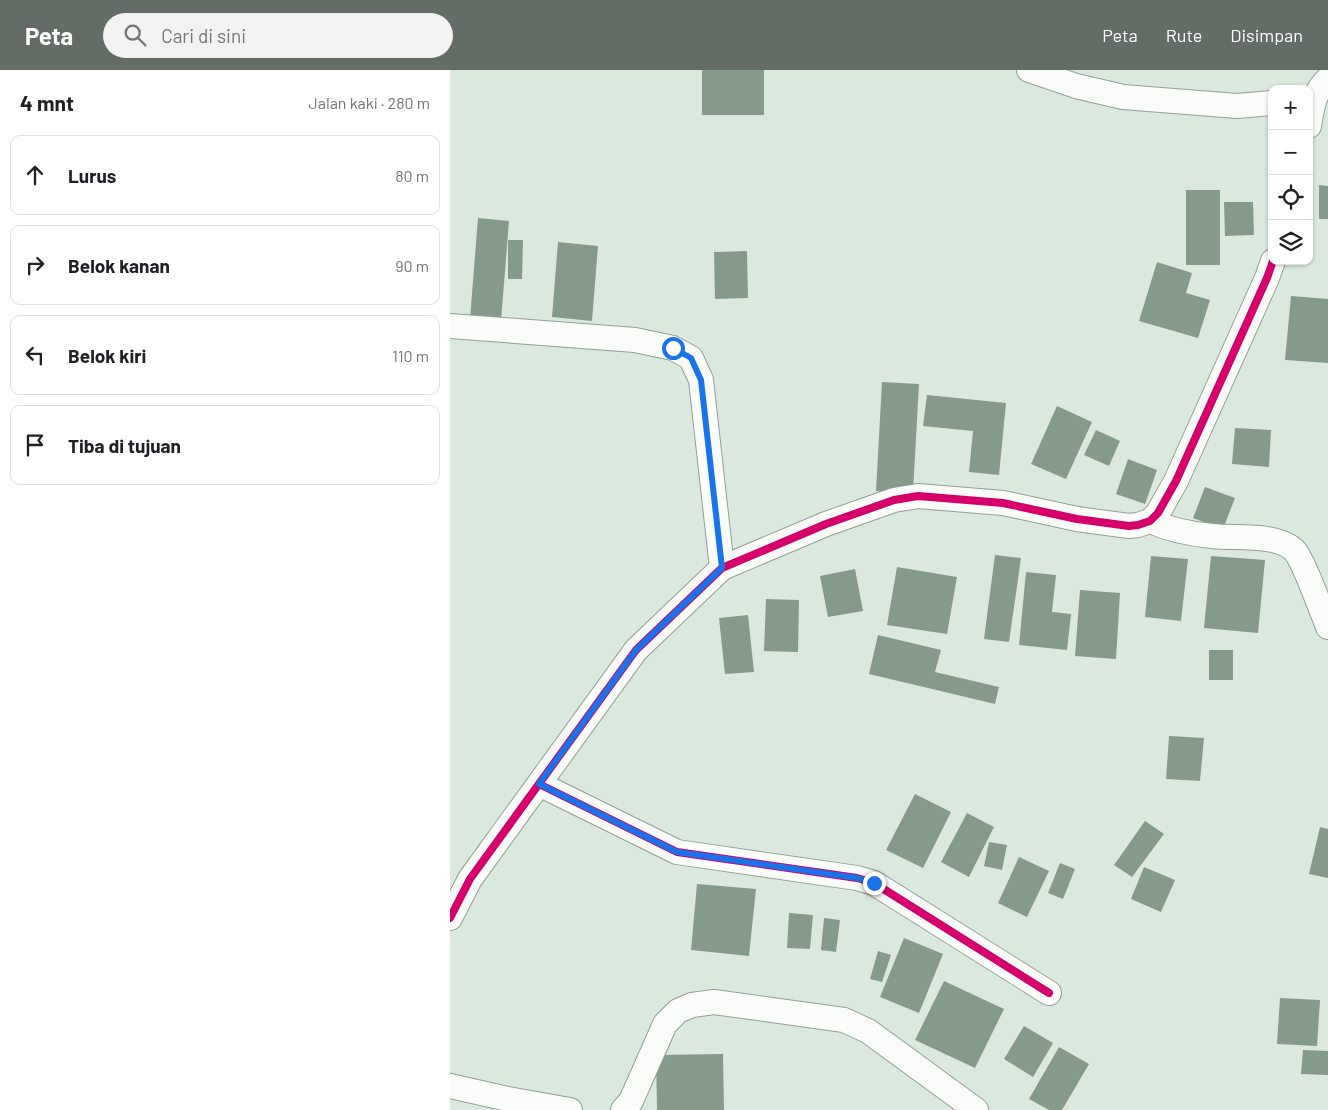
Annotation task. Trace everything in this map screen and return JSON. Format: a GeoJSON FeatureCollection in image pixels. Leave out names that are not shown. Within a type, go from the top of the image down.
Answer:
{"type":"FeatureCollection","features":[{"type":"Feature","properties":{"kind":"street"},"geometry":{"type":"LineString","coordinates":[[1029,70],[1076,86],[1123,97],[1237,106],[1268,103]]}},
{"type":"Feature","properties":{"kind":"street"},"geometry":{"type":"LineString","coordinates":[[1313,98],[1328,78]]}},
{"type":"Feature","properties":{"kind":"street"},"geometry":{"type":"LineString","coordinates":[[450,918],[470,879],[636,650],[722,568],[826,524],[894,500],[918,496],[1003,503],[1077,519],[1129,526],[1150,521],[1158,513],[1176,481],[1272,265]]}},
{"type":"Feature","properties":{"kind":"street"},"geometry":{"type":"LineString","coordinates":[[450,326],[635,340],[673,348],[691,358],[701,380],[722,568]]}},
{"type":"Feature","properties":{"kind":"street"},"geometry":{"type":"LineString","coordinates":[[1150,521],[1168,529],[1212,536],[1268,539],[1285,544],[1295,551],[1302,564],[1328,627]]}},
{"type":"Feature","properties":{"kind":"street"},"geometry":{"type":"LineString","coordinates":[[539,784],[677,852],[857,878],[874,883],[1049,993]]}},
{"type":"Feature","properties":{"kind":"street"},"geometry":{"type":"LineString","coordinates":[[623,1110],[631,1101],[665,1024],[678,1011],[692,1005],[714,1002],[844,1020],[868,1031],[976,1110]]}},
{"type":"Feature","properties":{"kind":"street"},"geometry":{"type":"LineString","coordinates":[[450,1086],[570,1110]]}},
{"type":"Feature","properties":{"kind":"building"},"geometry":{"type":"Polygon","coordinates":[[[702,70],[764,70],[764,115],[702,115],[702,70]]]}},
{"type":"Feature","properties":{"kind":"building"},"geometry":{"type":"Polygon","coordinates":[[[1319,185],[1328,186],[1328,219],[1319,219],[1319,185]]]}},
{"type":"Feature","properties":{"kind":"building"},"geometry":{"type":"Polygon","coordinates":[[[1186,190],[1220,190],[1220,265],[1186,265],[1186,190]]]}},
{"type":"Feature","properties":{"kind":"building"},"geometry":{"type":"Polygon","coordinates":[[[1224,202],[1253,202],[1254,235],[1225,236],[1224,202]]]}},
{"type":"Feature","properties":{"kind":"building"},"geometry":{"type":"Polygon","coordinates":[[[478,218],[509,221],[501,321],[470,319],[478,218]]]}},
{"type":"Feature","properties":{"kind":"building"},"geometry":{"type":"Polygon","coordinates":[[[508,240],[523,240],[522,279],[508,279],[508,240]]]}},
{"type":"Feature","properties":{"kind":"building"},"geometry":{"type":"Polygon","coordinates":[[[558,242],[598,246],[592,321],[552,317],[558,242]]]}},
{"type":"Feature","properties":{"kind":"building"},"geometry":{"type":"Polygon","coordinates":[[[747,251],[748,298],[715,299],[714,252],[747,251]]]}},
{"type":"Feature","properties":{"kind":"building"},"geometry":{"type":"Polygon","coordinates":[[[1157,262],[1192,273],[1186,293],[1210,300],[1198,338],[1139,321],[1157,262]]]}},
{"type":"Feature","properties":{"kind":"building"},"geometry":{"type":"Polygon","coordinates":[[[1291,296],[1328,299],[1328,363],[1285,360],[1291,296]]]}},
{"type":"Feature","properties":{"kind":"building"},"geometry":{"type":"Polygon","coordinates":[[[882,382],[919,384],[913,492],[876,491],[882,382]]]}},
{"type":"Feature","properties":{"kind":"building"},"geometry":{"type":"Polygon","coordinates":[[[927,395],[1006,403],[999,475],[969,472],[973,431],[923,426],[927,395]]]}},
{"type":"Feature","properties":{"kind":"building"},"geometry":{"type":"Polygon","coordinates":[[[1057,406],[1092,422],[1066,479],[1031,464],[1057,406]]]}},
{"type":"Feature","properties":{"kind":"building"},"geometry":{"type":"Polygon","coordinates":[[[1235,428],[1271,430],[1269,467],[1232,464],[1235,428]]]}},
{"type":"Feature","properties":{"kind":"building"},"geometry":{"type":"Polygon","coordinates":[[[1096,430],[1120,441],[1109,466],[1084,455],[1096,430]]]}},
{"type":"Feature","properties":{"kind":"building"},"geometry":{"type":"Polygon","coordinates":[[[1128,459],[1157,470],[1145,504],[1116,494],[1128,459]]]}},
{"type":"Feature","properties":{"kind":"building"},"geometry":{"type":"Polygon","coordinates":[[[1205,487],[1235,498],[1223,529],[1193,518],[1205,487]]]}},
{"type":"Feature","properties":{"kind":"building"},"geometry":{"type":"Polygon","coordinates":[[[995,555],[1021,558],[1009,642],[984,639],[995,555]]]}},
{"type":"Feature","properties":{"kind":"building"},"geometry":{"type":"Polygon","coordinates":[[[1151,556],[1188,559],[1181,621],[1145,617],[1151,556]]]}},
{"type":"Feature","properties":{"kind":"building"},"geometry":{"type":"Polygon","coordinates":[[[1211,556],[1265,560],[1258,633],[1204,628],[1211,556]]]}},
{"type":"Feature","properties":{"kind":"building"},"geometry":{"type":"Polygon","coordinates":[[[897,567],[957,577],[947,634],[887,625],[897,567]]]}},
{"type":"Feature","properties":{"kind":"building"},"geometry":{"type":"Polygon","coordinates":[[[855,569],[863,611],[828,617],[820,576],[855,569]]]}},
{"type":"Feature","properties":{"kind":"building"},"geometry":{"type":"Polygon","coordinates":[[[1026,572],[1056,575],[1052,612],[1071,614],[1067,650],[1019,645],[1026,572]]]}},
{"type":"Feature","properties":{"kind":"building"},"geometry":{"type":"Polygon","coordinates":[[[1080,590],[1120,593],[1116,659],[1075,656],[1080,590]]]}},
{"type":"Feature","properties":{"kind":"building"},"geometry":{"type":"Polygon","coordinates":[[[766,599],[799,600],[798,652],[764,651],[766,599]]]}},
{"type":"Feature","properties":{"kind":"building"},"geometry":{"type":"Polygon","coordinates":[[[748,615],[754,672],[725,674],[719,618],[748,615]]]}},
{"type":"Feature","properties":{"kind":"building"},"geometry":{"type":"Polygon","coordinates":[[[878,635],[941,650],[935,672],[999,687],[995,704],[869,674],[878,635]]]}},
{"type":"Feature","properties":{"kind":"building"},"geometry":{"type":"Polygon","coordinates":[[[1209,650],[1233,650],[1233,680],[1209,680],[1209,650]]]}},
{"type":"Feature","properties":{"kind":"building"},"geometry":{"type":"Polygon","coordinates":[[[1169,736],[1204,738],[1200,781],[1166,779],[1169,736]]]}},
{"type":"Feature","properties":{"kind":"building"},"geometry":{"type":"Polygon","coordinates":[[[915,794],[951,812],[923,868],[886,850],[915,794]]]}},
{"type":"Feature","properties":{"kind":"building"},"geometry":{"type":"Polygon","coordinates":[[[967,813],[994,827],[969,877],[941,862],[967,813]]]}},
{"type":"Feature","properties":{"kind":"building"},"geometry":{"type":"Polygon","coordinates":[[[1145,821],[1164,834],[1132,877],[1114,865],[1145,821]]]}},
{"type":"Feature","properties":{"kind":"building"},"geometry":{"type":"Polygon","coordinates":[[[1320,827],[1328,829],[1328,878],[1309,874],[1320,827]]]}},
{"type":"Feature","properties":{"kind":"building"},"geometry":{"type":"Polygon","coordinates":[[[989,842],[1007,845],[1002,870],[984,866],[989,842]]]}},
{"type":"Feature","properties":{"kind":"building"},"geometry":{"type":"Polygon","coordinates":[[[1019,857],[1049,871],[1027,917],[998,903],[1019,857]]]}},
{"type":"Feature","properties":{"kind":"building"},"geometry":{"type":"Polygon","coordinates":[[[1060,863],[1075,869],[1063,899],[1048,893],[1060,863]]]}},
{"type":"Feature","properties":{"kind":"building"},"geometry":{"type":"Polygon","coordinates":[[[1144,867],[1175,880],[1161,912],[1131,899],[1144,867]]]}},
{"type":"Feature","properties":{"kind":"building"},"geometry":{"type":"Polygon","coordinates":[[[697,884],[756,889],[749,956],[691,950],[697,884]]]}},
{"type":"Feature","properties":{"kind":"building"},"geometry":{"type":"Polygon","coordinates":[[[789,913],[813,915],[810,949],[787,948],[789,913]]]}},
{"type":"Feature","properties":{"kind":"building"},"geometry":{"type":"Polygon","coordinates":[[[824,918],[840,920],[836,952],[821,950],[824,918]]]}},
{"type":"Feature","properties":{"kind":"building"},"geometry":{"type":"Polygon","coordinates":[[[904,938],[943,954],[919,1013],[880,997],[904,938]]]}},
{"type":"Feature","properties":{"kind":"building"},"geometry":{"type":"Polygon","coordinates":[[[878,951],[891,955],[882,982],[870,979],[878,951]]]}},
{"type":"Feature","properties":{"kind":"building"},"geometry":{"type":"Polygon","coordinates":[[[944,981],[1004,1009],[975,1068],[915,1040],[944,981]]]}},
{"type":"Feature","properties":{"kind":"building"},"geometry":{"type":"Polygon","coordinates":[[[1280,998],[1320,1000],[1317,1046],[1277,1044],[1280,998]]]}},
{"type":"Feature","properties":{"kind":"building"},"geometry":{"type":"Polygon","coordinates":[[[1024,1026],[1053,1043],[1033,1077],[1004,1059],[1024,1026]]]}},
{"type":"Feature","properties":{"kind":"building"},"geometry":{"type":"Polygon","coordinates":[[[1059,1047],[1089,1064],[1062,1110],[1049,1110],[1029,1099],[1059,1047]]]}},
{"type":"Feature","properties":{"kind":"building"},"geometry":{"type":"Polygon","coordinates":[[[1303,1050],[1328,1051],[1328,1075],[1301,1074],[1303,1050]]]}},
{"type":"Feature","properties":{"kind":"building"},"geometry":{"type":"Polygon","coordinates":[[[723,1054],[724,1110],[657,1110],[656,1055],[723,1054]]]}},
{"type":"Feature","properties":{"kind":"cycle path"},"geometry":{"type":"LineString","coordinates":[[450,918],[470,879],[636,650],[722,568],[826,524],[894,500],[918,496],[1003,503],[1077,519],[1129,526],[1150,521],[1158,513],[1176,481],[1272,265]]}},
{"type":"Feature","properties":{"kind":"cycle path"},"geometry":{"type":"LineString","coordinates":[[539,784],[677,852],[857,878],[874,883],[1049,993]]}},
{"type":"Feature","properties":{"kind":"route"},"geometry":{"type":"LineString","coordinates":[[673,348],[691,358],[701,380],[722,568],[636,650],[539,784],[677,852],[857,878],[874,883]]}}]}
